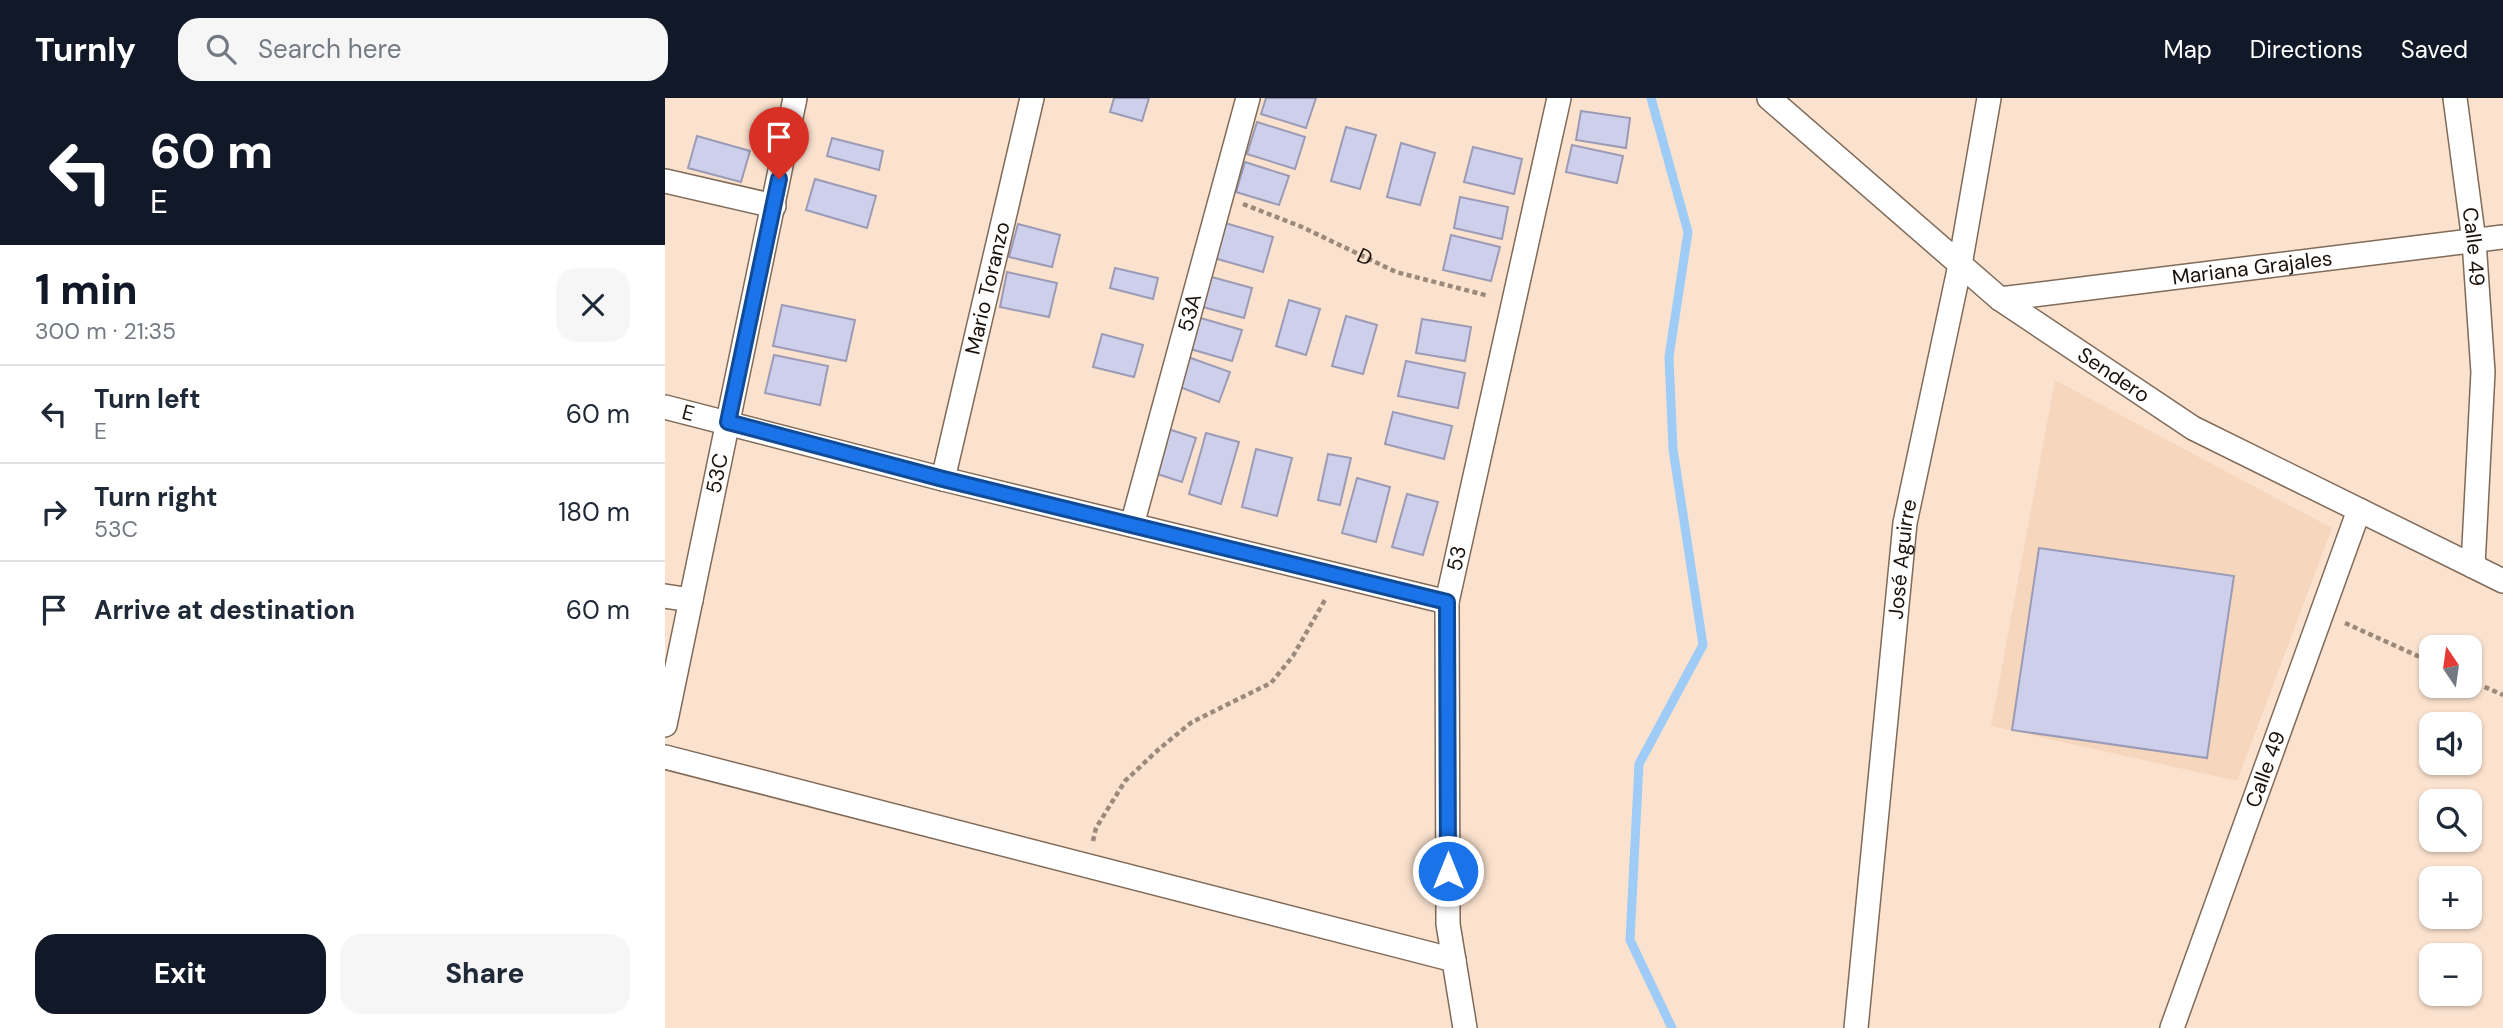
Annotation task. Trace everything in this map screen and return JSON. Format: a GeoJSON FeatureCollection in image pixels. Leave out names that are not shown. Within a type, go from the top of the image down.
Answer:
{"type":"FeatureCollection","features":[{"type":"Feature","properties":{"kind":"street","name":"53C"},"geometry":{"type":"LineString","coordinates":[[665,725],[795,98]]}},
{"type":"Feature","properties":{"kind":"street","name":"Mario Toranzo"},"geometry":{"type":"LineString","coordinates":[[943,479],[1032,98]]}},
{"type":"Feature","properties":{"kind":"street","name":"53A"},"geometry":{"type":"LineString","coordinates":[[1132,525],[1248,98]]}},
{"type":"Feature","properties":{"kind":"street","name":"53"},"geometry":{"type":"LineString","coordinates":[[1465,1028],[1448,924],[1447,602],[1559,98]]}},
{"type":"Feature","properties":{"kind":"street","name":"Sendero"},"geometry":{"type":"LineString","coordinates":[[1769,98],[2000,299],[2193,428],[2503,581]]}},
{"type":"Feature","properties":{"kind":"street","name":"José Aguirre"},"geometry":{"type":"LineString","coordinates":[[1856,1028],[1905,523],[1960,265],[1989,98]]}},
{"type":"Feature","properties":{"kind":"street","name":"Calle 49"},"geometry":{"type":"LineString","coordinates":[[2455,98],[2474,241],[2483,372],[2473,566]]}},
{"type":"Feature","properties":{"kind":"street"},"geometry":{"type":"LineString","coordinates":[[665,181],[774,206]]}},
{"type":"Feature","properties":{"kind":"street","name":"Mariana Grajales"},"geometry":{"type":"LineString","coordinates":[[2000,299],[2503,237]]}},
{"type":"Feature","properties":{"kind":"street","name":"E"},"geometry":{"type":"LineString","coordinates":[[665,407],[943,479],[1447,602]]}},
{"type":"Feature","properties":{"kind":"street","name":"Calle 49"},"geometry":{"type":"LineString","coordinates":[[2172,1028],[2359,510]]}},
{"type":"Feature","properties":{"kind":"street"},"geometry":{"type":"LineString","coordinates":[[665,597],[691,600]]}},
{"type":"Feature","properties":{"kind":"street"},"geometry":{"type":"LineString","coordinates":[[665,757],[1454,960]]}},
{"type":"Feature","properties":{"kind":"path","name":"D"},"geometry":{"type":"LineString","coordinates":[[1222,196],[1302,227],[1396,272],[1514,302]]}},
{"type":"Feature","properties":{"kind":"path"},"geometry":{"type":"LineString","coordinates":[[1087,866],[1096,828],[1125,781],[1159,748],[1192,722],[1271,683],[1293,656],[1338,575]]}},
{"type":"Feature","properties":{"kind":"path"},"geometry":{"type":"LineString","coordinates":[[2322,612],[2419,656]]}},
{"type":"Feature","properties":{"kind":"path"},"geometry":{"type":"LineString","coordinates":[[2482,686],[2503,695]]}},
{"type":"Feature","properties":{"kind":"shaded area"},"geometry":{"type":"Polygon","coordinates":[[[2055,380],[2332,528],[2237,781],[1991,726],[2055,380]]]}},
{"type":"Feature","properties":{"kind":"building"},"geometry":{"type":"Polygon","coordinates":[[[1114,98],[1149,98],[1142,121],[1110,112],[1114,98]]]}},
{"type":"Feature","properties":{"kind":"building"},"geometry":{"type":"Polygon","coordinates":[[[1266,98],[1316,98],[1306,128],[1261,114],[1266,98]]]}},
{"type":"Feature","properties":{"kind":"building"},"geometry":{"type":"Polygon","coordinates":[[[1581,111],[1630,118],[1626,148],[1576,140],[1581,111]]]}},
{"type":"Feature","properties":{"kind":"building"},"geometry":{"type":"Polygon","coordinates":[[[1257,122],[1305,137],[1295,169],[1247,154],[1257,122]]]}},
{"type":"Feature","properties":{"kind":"building"},"geometry":{"type":"Polygon","coordinates":[[[1346,127],[1376,135],[1360,189],[1331,181],[1346,127]]]}},
{"type":"Feature","properties":{"kind":"building"},"geometry":{"type":"Polygon","coordinates":[[[697,136],[750,151],[741,182],[688,168],[697,136]]]}},
{"type":"Feature","properties":{"kind":"building"},"geometry":{"type":"Polygon","coordinates":[[[832,138],[883,151],[879,170],[827,156],[832,138]]]}},
{"type":"Feature","properties":{"kind":"building"},"geometry":{"type":"Polygon","coordinates":[[[1401,143],[1435,153],[1420,205],[1387,197],[1401,143]]]}},
{"type":"Feature","properties":{"kind":"building"},"geometry":{"type":"Polygon","coordinates":[[[1572,145],[1623,156],[1617,183],[1566,172],[1572,145]]]}},
{"type":"Feature","properties":{"kind":"building"},"geometry":{"type":"Polygon","coordinates":[[[1473,147],[1522,159],[1514,194],[1464,182],[1473,147]]]}},
{"type":"Feature","properties":{"kind":"building"},"geometry":{"type":"Polygon","coordinates":[[[1245,162],[1289,176],[1279,205],[1236,192],[1245,162]]]}},
{"type":"Feature","properties":{"kind":"building"},"geometry":{"type":"Polygon","coordinates":[[[815,179],[876,196],[867,228],[806,210],[815,179]]]}},
{"type":"Feature","properties":{"kind":"building"},"geometry":{"type":"Polygon","coordinates":[[[1460,197],[1508,207],[1502,239],[1454,228],[1460,197]]]}},
{"type":"Feature","properties":{"kind":"building"},"geometry":{"type":"Polygon","coordinates":[[[1225,223],[1273,237],[1263,272],[1214,258],[1225,223]]]}},
{"type":"Feature","properties":{"kind":"building"},"geometry":{"type":"Polygon","coordinates":[[[1018,224],[1060,235],[1052,267],[1009,257],[1018,224]]]}},
{"type":"Feature","properties":{"kind":"building"},"geometry":{"type":"Polygon","coordinates":[[[1451,235],[1500,247],[1491,281],[1443,270],[1451,235]]]}},
{"type":"Feature","properties":{"kind":"building"},"geometry":{"type":"Polygon","coordinates":[[[1115,268],[1158,278],[1153,299],[1110,288],[1115,268]]]}},
{"type":"Feature","properties":{"kind":"building"},"geometry":{"type":"Polygon","coordinates":[[[1007,272],[1057,283],[1049,317],[1000,307],[1007,272]]]}},
{"type":"Feature","properties":{"kind":"building"},"geometry":{"type":"Polygon","coordinates":[[[1208,276],[1252,288],[1244,318],[1199,306],[1208,276]]]}},
{"type":"Feature","properties":{"kind":"building"},"geometry":{"type":"Polygon","coordinates":[[[1289,300],[1320,309],[1306,355],[1276,346],[1289,300]]]}},
{"type":"Feature","properties":{"kind":"building"},"geometry":{"type":"Polygon","coordinates":[[[782,305],[855,320],[846,361],[773,346],[782,305]]]}},
{"type":"Feature","properties":{"kind":"building"},"geometry":{"type":"Polygon","coordinates":[[[1346,316],[1377,325],[1363,374],[1332,366],[1346,316]]]}},
{"type":"Feature","properties":{"kind":"building"},"geometry":{"type":"Polygon","coordinates":[[[1197,317],[1242,330],[1232,361],[1187,348],[1197,317]]]}},
{"type":"Feature","properties":{"kind":"building"},"geometry":{"type":"Polygon","coordinates":[[[1422,319],[1471,327],[1465,361],[1416,353],[1422,319]]]}},
{"type":"Feature","properties":{"kind":"building"},"geometry":{"type":"Polygon","coordinates":[[[1102,334],[1143,345],[1134,377],[1093,367],[1102,334]]]}},
{"type":"Feature","properties":{"kind":"building"},"geometry":{"type":"Polygon","coordinates":[[[774,355],[828,366],[820,405],[765,393],[774,355]]]}},
{"type":"Feature","properties":{"kind":"building"},"geometry":{"type":"Polygon","coordinates":[[[1188,357],[1230,372],[1219,402],[1177,386],[1188,357]]]}},
{"type":"Feature","properties":{"kind":"building"},"geometry":{"type":"Polygon","coordinates":[[[1406,361],[1465,373],[1458,408],[1398,396],[1406,361]]]}},
{"type":"Feature","properties":{"kind":"building"},"geometry":{"type":"Polygon","coordinates":[[[1393,412],[1452,426],[1444,459],[1385,444],[1393,412]]]}},
{"type":"Feature","properties":{"kind":"building"},"geometry":{"type":"Polygon","coordinates":[[[1165,428],[1196,438],[1182,482],[1151,472],[1165,428]]]}},
{"type":"Feature","properties":{"kind":"building"},"geometry":{"type":"Polygon","coordinates":[[[1206,433],[1239,442],[1221,504],[1189,494],[1206,433]]]}},
{"type":"Feature","properties":{"kind":"building"},"geometry":{"type":"Polygon","coordinates":[[[1256,449],[1292,458],[1277,516],[1242,507],[1256,449]]]}},
{"type":"Feature","properties":{"kind":"building"},"geometry":{"type":"Polygon","coordinates":[[[1328,454],[1351,458],[1340,505],[1318,500],[1328,454]]]}},
{"type":"Feature","properties":{"kind":"building"},"geometry":{"type":"Polygon","coordinates":[[[1357,478],[1390,487],[1376,542],[1342,533],[1357,478]]]}},
{"type":"Feature","properties":{"kind":"building"},"geometry":{"type":"Polygon","coordinates":[[[1407,494],[1438,502],[1423,555],[1392,547],[1407,494]]]}},
{"type":"Feature","properties":{"kind":"building"},"geometry":{"type":"Polygon","coordinates":[[[2039,548],[2234,576],[2207,758],[2012,730],[2039,548]]]}},
{"type":"Feature","properties":{"kind":"waterway"},"geometry":{"type":"LineString","coordinates":[[1651,98],[1688,232],[1669,357],[1673,449],[1703,645],[1639,764],[1630,940],[1672,1028]]}},
{"type":"Feature","properties":{"kind":"route"},"geometry":{"type":"LineString","coordinates":[[779,179],[728,422],[943,479],[1447,602],[1448,871]]}}]}
